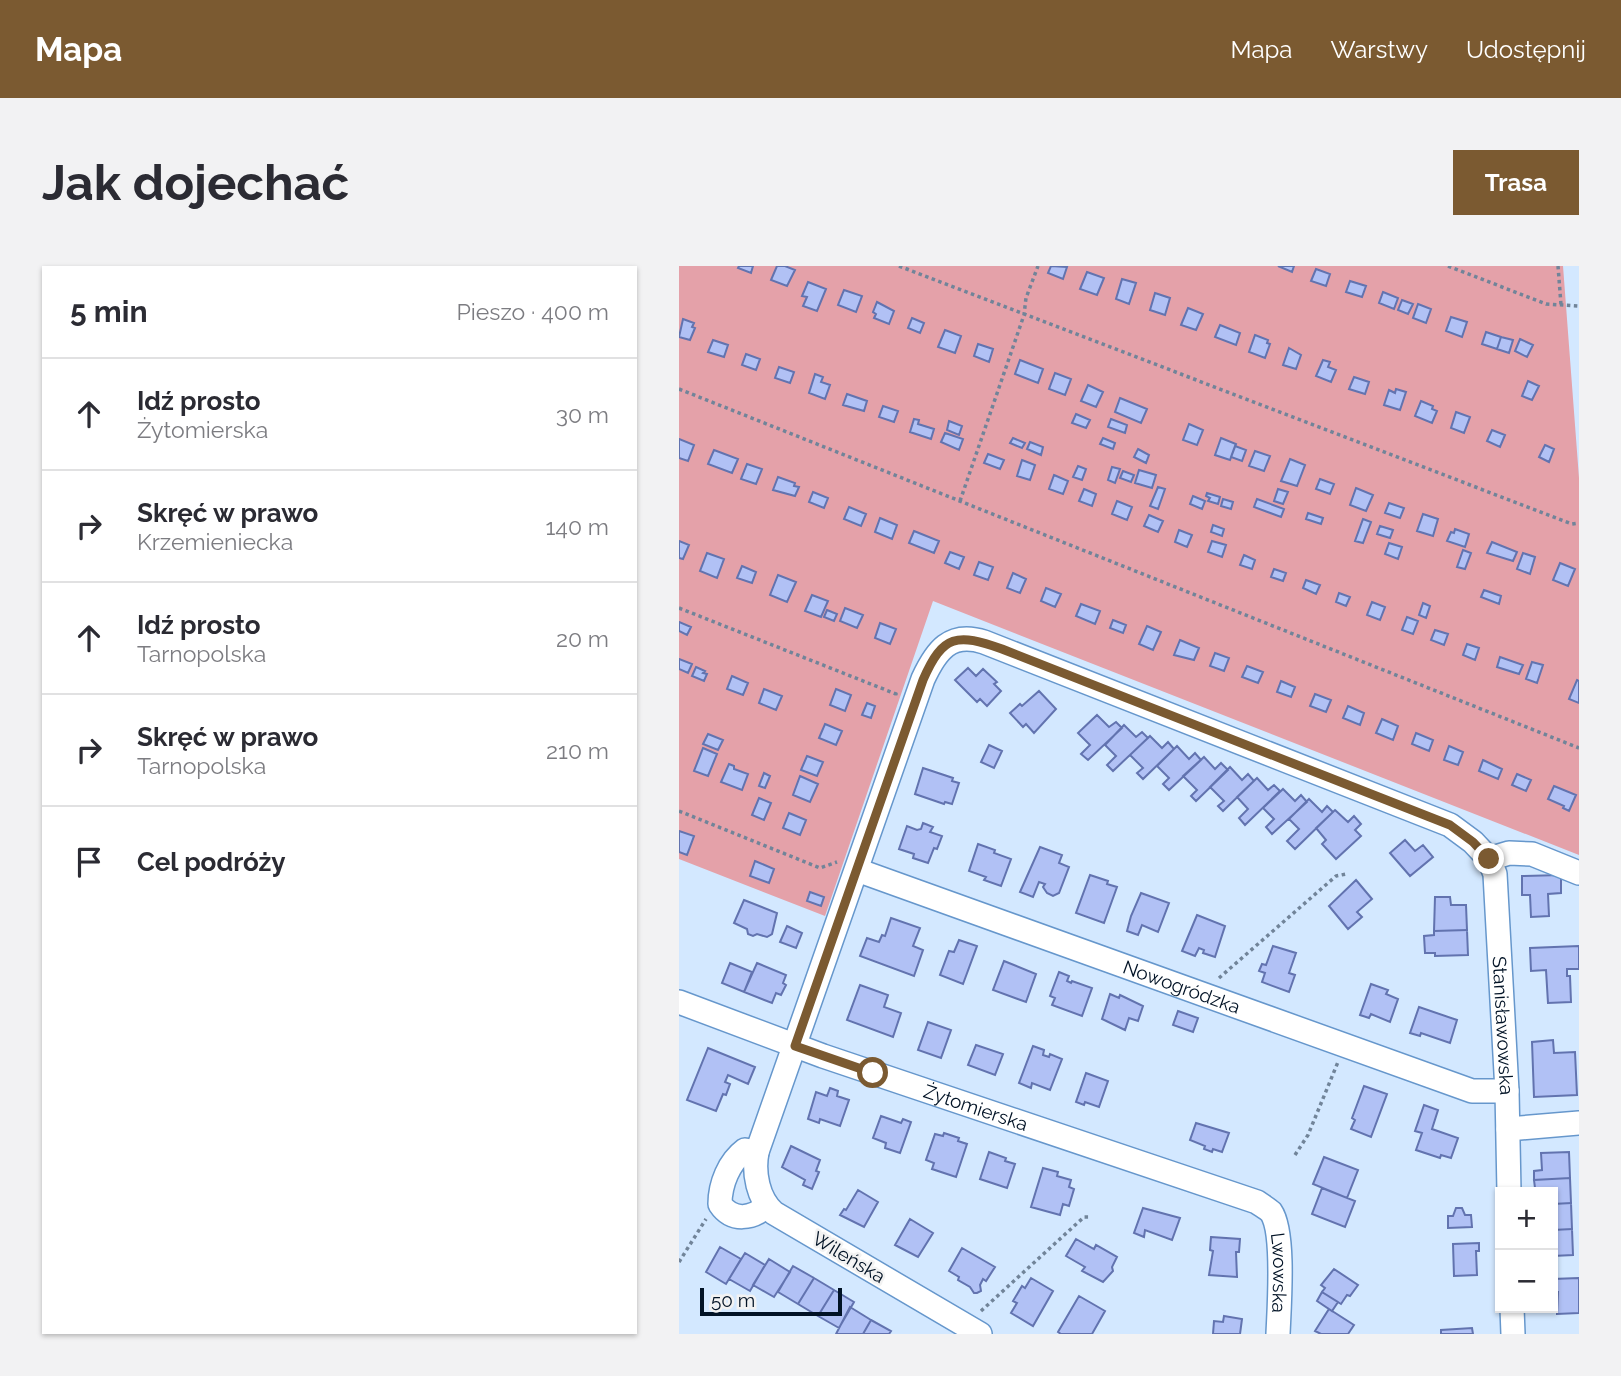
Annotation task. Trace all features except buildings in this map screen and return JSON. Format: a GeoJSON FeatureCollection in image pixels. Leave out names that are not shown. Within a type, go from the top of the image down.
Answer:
{"type":"FeatureCollection","features":[{"type":"Feature","properties":{"kind":"street"},"geometry":{"type":"LineString","coordinates":[[757,1152],[745,1150],[732,1163],[723,1183],[720,1204],[730,1214],[745,1217],[758,1214],[767,1206],[755,1174],[757,1152],[795,1046],[848,865],[930,664],[952,641],[972,638],[1450,825],[1473,842],[1489,859],[1509,853],[1532,854],[1579,873]]}},
{"type":"Feature","properties":{"kind":"street","name":"Stanisławowska"},"geometry":{"type":"LineString","coordinates":[[1489,859],[1495,874],[1507,1091],[1509,1187]]}},
{"type":"Feature","properties":{"kind":"street","name":"Nowogródzka"},"geometry":{"type":"LineString","coordinates":[[848,865],[1472,1091],[1507,1091]]}},
{"type":"Feature","properties":{"kind":"street","name":"Żytomierska"},"geometry":{"type":"LineString","coordinates":[[679,1002],[795,1046],[1200,1181],[1257,1202],[1271,1212]]}},
{"type":"Feature","properties":{"kind":"street"},"geometry":{"type":"LineString","coordinates":[[1508,1129],[1579,1123]]}},
{"type":"Feature","properties":{"kind":"street","name":"Wileńska"},"geometry":{"type":"LineString","coordinates":[[767,1206],[973,1330]]}},
{"type":"Feature","properties":{"kind":"street","name":"Lwowska"},"geometry":{"type":"LineString","coordinates":[[1271,1212],[1276,1224],[1280,1251],[1279,1334]]}},
{"type":"Feature","properties":{"kind":"street"},"geometry":{"type":"LineString","coordinates":[[1512,1313],[1513,1334]]}},
{"type":"Feature","properties":{"kind":"path"},"geometry":{"type":"LineString","coordinates":[[899,266],[1573,524],[1579,523]]}},
{"type":"Feature","properties":{"kind":"path"},"geometry":{"type":"LineString","coordinates":[[960,501],[1024,315],[1026,298],[1038,266]]}},
{"type":"Feature","properties":{"kind":"path"},"geometry":{"type":"LineString","coordinates":[[1448,266],[1546,304],[1579,306]]}},
{"type":"Feature","properties":{"kind":"path"},"geometry":{"type":"LineString","coordinates":[[1558,266],[1561,305]]}},
{"type":"Feature","properties":{"kind":"path"},"geometry":{"type":"LineString","coordinates":[[679,389],[1579,748]]}},
{"type":"Feature","properties":{"kind":"path"},"geometry":{"type":"LineString","coordinates":[[679,608],[896,694],[892,707]]}},
{"type":"Feature","properties":{"kind":"path"},"geometry":{"type":"LineString","coordinates":[[679,811],[820,868],[848,865]]}},
{"type":"Feature","properties":{"kind":"path"},"geometry":{"type":"LineString","coordinates":[[1201,993],[1336,876],[1346,874]]}},
{"type":"Feature","properties":{"kind":"path"},"geometry":{"type":"LineString","coordinates":[[1295,1155],[1308,1135],[1345,1045]]}},
{"type":"Feature","properties":{"kind":"path"},"geometry":{"type":"LineString","coordinates":[[679,1262],[707,1217],[720,1204]]}},
{"type":"Feature","properties":{"kind":"path"},"geometry":{"type":"LineString","coordinates":[[973,1330],[1084,1217],[1091,1217]]}},
{"type":"Feature","properties":{"kind":"shaded area"},"geometry":{"type":"Polygon","coordinates":[[[679,266],[1563,266],[1579,478],[1579,855],[933,601],[825,916],[679,859],[679,266]]]}},
{"type":"Feature","properties":{"kind":"route"},"geometry":{"type":"LineString","coordinates":[[873,1073],[795,1046],[923,680],[937,654],[952,641],[972,638],[1002,649],[1450,825],[1473,842],[1489,859]]}}]}
